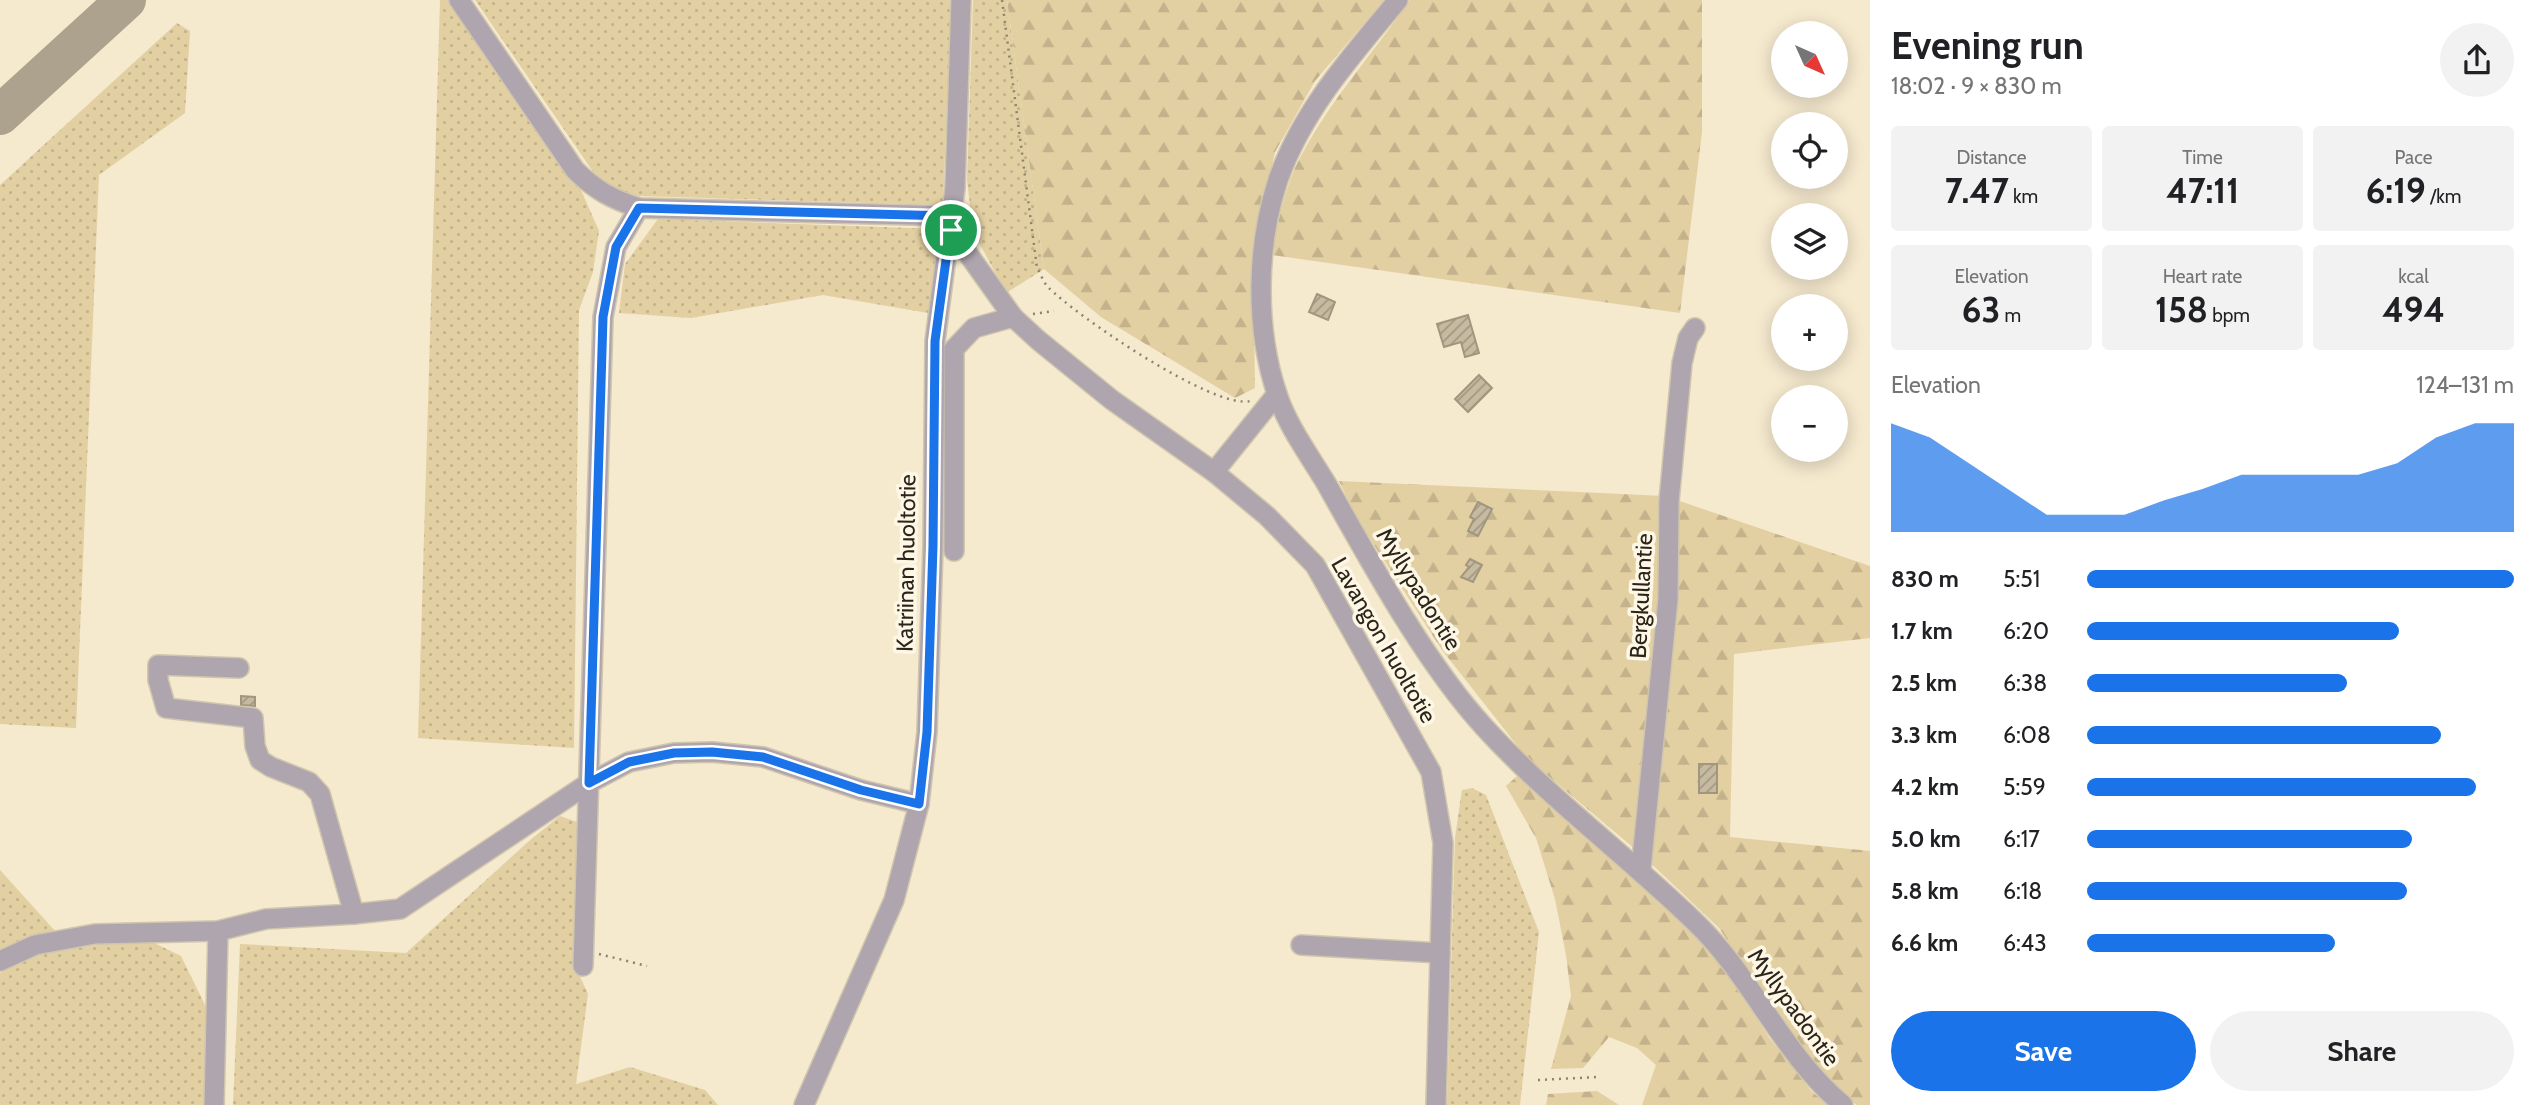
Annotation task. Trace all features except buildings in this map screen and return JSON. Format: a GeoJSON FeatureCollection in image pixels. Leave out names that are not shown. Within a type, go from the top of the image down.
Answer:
{"type":"FeatureCollection","features":[{"type":"Feature","properties":{"kind":"street"},"geometry":{"type":"LineString","coordinates":[[459,0],[575,170],[591,187],[608,198],[639,208],[952,223]]}},
{"type":"Feature","properties":{"kind":"street","name":"Katriinan huoltotie"},"geometry":{"type":"LineString","coordinates":[[804,1105],[894,900],[919,804],[927,732],[933,546],[935,341],[952,223],[961,0]]}},
{"type":"Feature","properties":{"kind":"street","name":"Myllypadontie"},"geometry":{"type":"LineString","coordinates":[[1398,0],[1307,116],[1277,183],[1265,235],[1262,289],[1266,342],[1277,394],[1342,511],[1414,631],[1482,725],[1578,818],[1641,869],[1718,944],[1801,1066],[1843,1105]]}},
{"type":"Feature","properties":{"kind":"street"},"geometry":{"type":"LineString","coordinates":[[584,958],[603,317],[616,247],[639,208]]}},
{"type":"Feature","properties":{"kind":"street","name":"Lavangon huoltotie"},"geometry":{"type":"LineString","coordinates":[[952,223],[1013,317],[1112,400],[1213,472],[1267,516],[1315,565],[1431,772],[1443,843],[1436,1105]]}},
{"type":"Feature","properties":{"kind":"street"},"geometry":{"type":"LineString","coordinates":[[954,551],[954,349],[974,328],[1013,317]]}},
{"type":"Feature","properties":{"kind":"street","name":"Bergkullantie"},"geometry":{"type":"LineString","coordinates":[[1641,869],[1668,599],[1669,501],[1682,363],[1688,338],[1695,328]]}},
{"type":"Feature","properties":{"kind":"street"},"geometry":{"type":"LineString","coordinates":[[1213,472],[1277,394]]}},
{"type":"Feature","properties":{"kind":"street"},"geometry":{"type":"LineString","coordinates":[[239,668],[158,665],[166,708],[253,718],[255,746],[260,760],[309,782],[320,794],[354,914]]}},
{"type":"Feature","properties":{"kind":"street"},"geometry":{"type":"LineString","coordinates":[[0,961],[35,945],[96,934],[218,931],[266,919],[400,909],[589,783],[629,762],[674,753],[712,752],[763,757],[861,790],[919,804]]}},
{"type":"Feature","properties":{"kind":"street"},"geometry":{"type":"LineString","coordinates":[[214,1105],[218,931]]}},
{"type":"Feature","properties":{"kind":"street"},"geometry":{"type":"LineString","coordinates":[[1301,945],[1440,953]]}},
{"type":"Feature","properties":{"kind":"path"},"geometry":{"type":"LineString","coordinates":[[1002,0],[1037,268],[1047,286],[1130,348],[1187,383],[1240,403]]}},
{"type":"Feature","properties":{"kind":"path"},"geometry":{"type":"LineString","coordinates":[[584,958],[647,966]]}},
{"type":"Feature","properties":{"kind":"path"},"geometry":{"type":"LineString","coordinates":[[1538,1080],[1598,1077]]}},
{"type":"Feature","properties":{"kind":"green space"},"geometry":{"type":"Polygon","coordinates":[[[440,0],[451,0],[581,190],[599,231],[593,272],[579,310],[574,748],[418,738],[440,0]]]}},
{"type":"Feature","properties":{"kind":"green space"},"geometry":{"type":"Polygon","coordinates":[[[475,0],[951,0],[943,205],[639,196],[616,191],[596,176],[475,0]]]}},
{"type":"Feature","properties":{"kind":"green space"},"geometry":{"type":"Polygon","coordinates":[[[973,0],[1007,0],[1044,269],[1006,293],[973,231],[967,180],[973,0]]]}},
{"type":"Feature","properties":{"kind":"green space"},"geometry":{"type":"Polygon","coordinates":[[[1007,0],[1384,0],[1315,81],[1275,152],[1253,249],[1255,388],[1235,398],[1101,317],[1044,269],[1007,0]]]}},
{"type":"Feature","properties":{"kind":"green space"},"geometry":{"type":"Polygon","coordinates":[[[1410,0],[1702,0],[1702,132],[1680,313],[1272,255],[1278,222],[1295,168],[1334,103],[1410,0]]]}},
{"type":"Feature","properties":{"kind":"green space"},"geometry":{"type":"Polygon","coordinates":[[[177,23],[190,31],[185,113],[99,175],[76,728],[0,724],[0,185],[177,23]]]}},
{"type":"Feature","properties":{"kind":"green space"},"geometry":{"type":"Polygon","coordinates":[[[658,219],[940,229],[928,313],[823,295],[691,318],[619,313],[625,264],[658,219]]]}},
{"type":"Feature","properties":{"kind":"green space"},"geometry":{"type":"Polygon","coordinates":[[[1339,481],[1665,496],[1870,566],[1870,638],[1734,654],[1730,837],[1870,851],[1870,1105],[1857,1105],[1839,1093],[1791,1035],[1719,928],[1642,855],[1527,758],[1442,650],[1356,517],[1339,481]]]}},
{"type":"Feature","properties":{"kind":"green space"},"geometry":{"type":"Polygon","coordinates":[[[1517,776],[1637,877],[1712,947],[1770,1039],[1812,1092],[1829,1105],[1642,1105],[1656,1065],[1637,1048],[1609,1037],[1583,1068],[1551,1069],[1571,996],[1555,899],[1536,838],[1506,786],[1517,776]]]}},
{"type":"Feature","properties":{"kind":"green space"},"geometry":{"type":"Polygon","coordinates":[[[1472,788],[1486,795],[1539,932],[1520,1105],[1447,1105],[1455,837],[1462,790],[1472,788]]]}},
{"type":"Feature","properties":{"kind":"green space"},"geometry":{"type":"Polygon","coordinates":[[[560,816],[577,822],[576,968],[588,994],[576,1084],[630,1067],[705,1090],[718,1105],[233,1105],[240,944],[406,953],[560,816]]]}},
{"type":"Feature","properties":{"kind":"green space"},"geometry":{"type":"Polygon","coordinates":[[[0,870],[56,932],[0,951],[0,870]]]}},
{"type":"Feature","properties":{"kind":"green space"},"geometry":{"type":"Polygon","coordinates":[[[144,938],[181,956],[206,1007],[205,1105],[0,1105],[0,973],[35,954],[144,938]]]}},
{"type":"Feature","properties":{"kind":"green space"},"geometry":{"type":"Polygon","coordinates":[[[1597,1091],[1619,1105],[1546,1105],[1548,1094],[1597,1091]]]}},
{"type":"Feature","properties":{"kind":"taxiway"},"geometry":{"type":"LineString","coordinates":[[0,115],[126,0]]}},
{"type":"Feature","properties":{"kind":"route"},"geometry":{"type":"LineString","coordinates":[[639,208],[952,216],[951,230],[935,341],[933,546],[927,732],[919,804],[861,790],[763,757],[712,752],[674,753],[629,762],[589,783],[603,317],[616,247],[639,208]]}}]}
